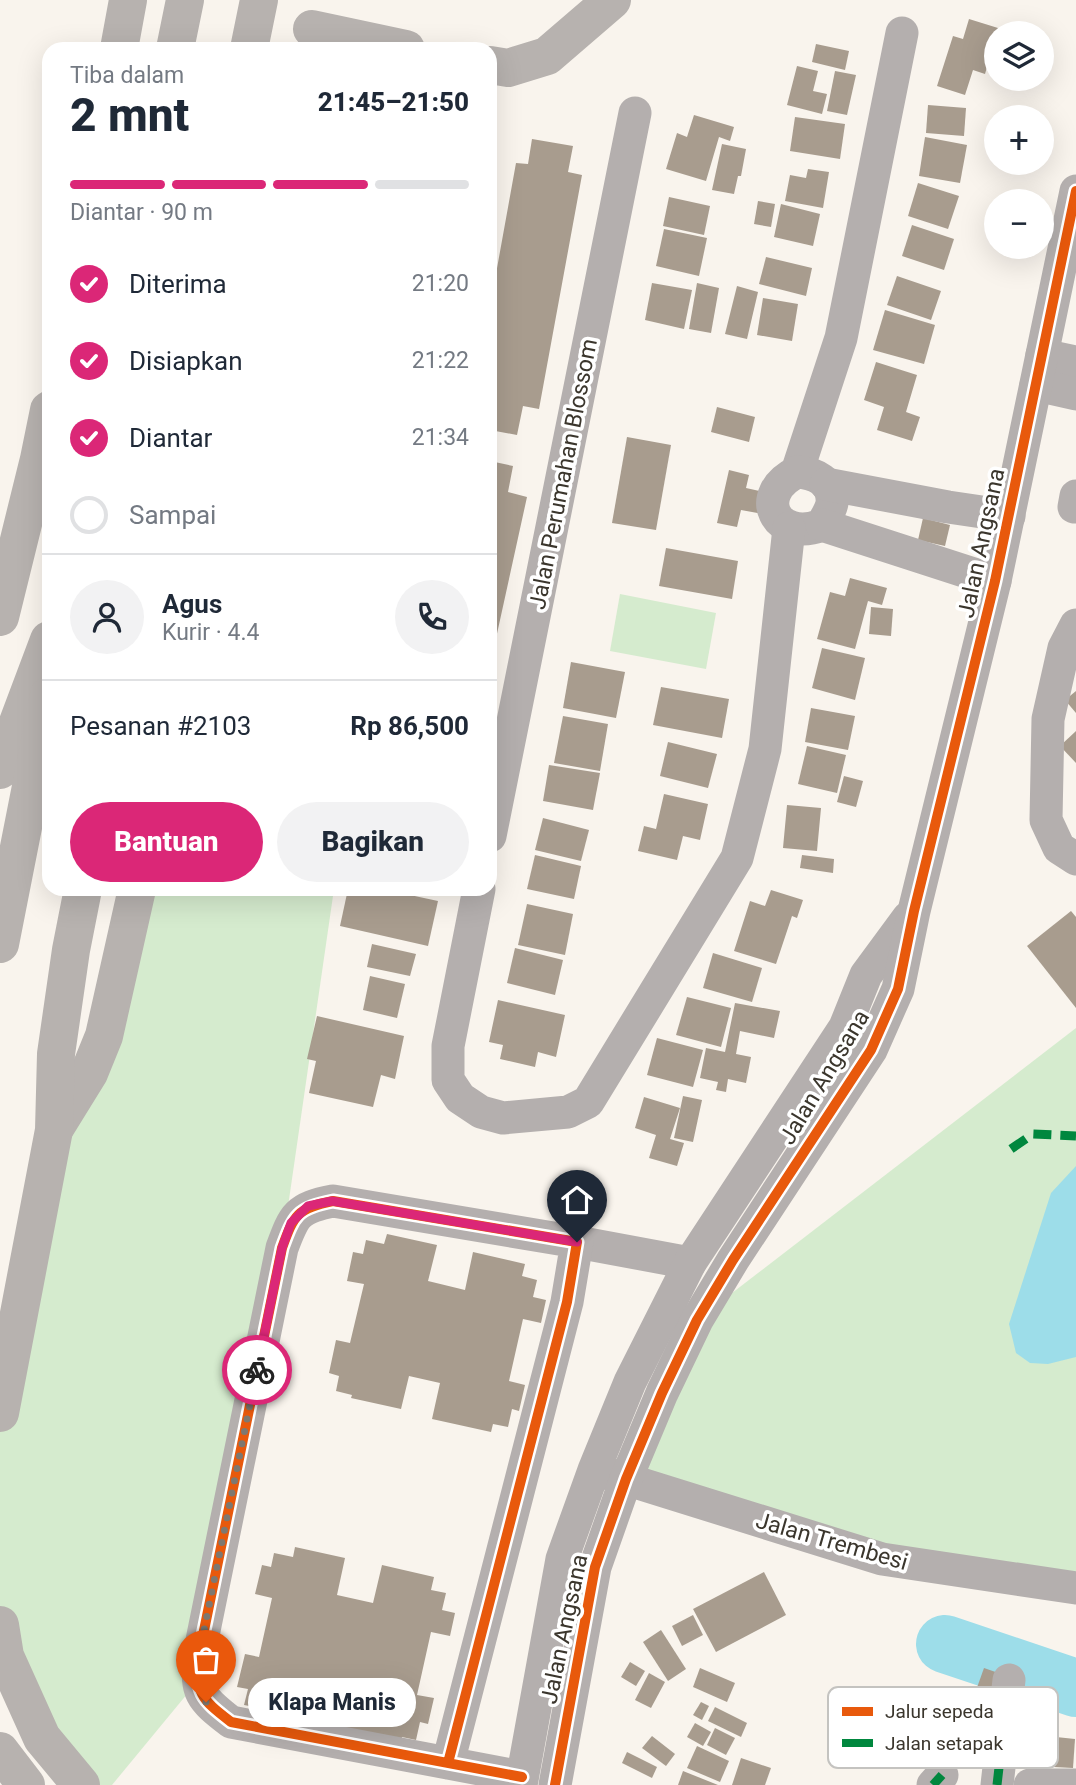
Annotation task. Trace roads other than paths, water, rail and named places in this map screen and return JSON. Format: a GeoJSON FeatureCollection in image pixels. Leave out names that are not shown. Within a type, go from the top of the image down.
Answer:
{"type":"FeatureCollection","features":[{"type":"Feature","properties":{"kind":"main road"},"geometry":{"type":"LineString","coordinates":[[176,42],[185,0]]}},
{"type":"Feature","properties":{"kind":"main road"},"geometry":{"type":"LineString","coordinates":[[250,42],[258,0]]}},
{"type":"Feature","properties":{"kind":"main road"},"geometry":{"type":"LineString","coordinates":[[497,66],[508,68],[547,56],[612,0]]}},
{"type":"Feature","properties":{"kind":"main road"},"geometry":{"type":"LineString","coordinates":[[117,2],[119,42]]}},
{"type":"Feature","properties":{"kind":"main road"},"geometry":{"type":"LineString","coordinates":[[313,26],[377,42]]}},
{"type":"Feature","properties":{"kind":"main road"},"geometry":{"type":"LineString","coordinates":[[0,617],[42,444]]}},
{"type":"Feature","properties":{"kind":"main road"},"geometry":{"type":"LineString","coordinates":[[0,770],[42,659]]}},
{"type":"Feature","properties":{"kind":"main road"},"geometry":{"type":"LineString","coordinates":[[0,944],[42,731]]}},
{"type":"Feature","properties":{"kind":"main road"},"geometry":{"type":"LineString","coordinates":[[0,1413],[54,1130],[56,1054],[82,896]]}},
{"type":"Feature","properties":{"kind":"main road"},"geometry":{"type":"LineString","coordinates":[[54,1130],[89,1073],[104,1035],[135,896]]}},
{"type":"Feature","properties":{"kind":"main road"},"geometry":{"type":"LineString","coordinates":[[0,1625],[5,1656],[42,1738],[81,1785]]}},
{"type":"Feature","properties":{"kind":"main road"},"geometry":{"type":"LineString","coordinates":[[0,1751],[26,1785]]}},
{"type":"Feature","properties":{"kind":"street"},"geometry":{"type":"LineString","coordinates":[[812,478],[902,33]]}},
{"type":"Feature","properties":{"kind":"street","name":"Jalan Perumahan Blossom"},"geometry":{"type":"LineString","coordinates":[[497,801],[635,113]]}},
{"type":"Feature","properties":{"kind":"street","name":"Jalan Angsana"},"geometry":{"type":"LineString","coordinates":[[555,1785],[595,1567],[626,1479],[662,1393],[697,1320],[771,1201],[876,1042],[898,989],[914,911],[995,581],[1076,191]]}},
{"type":"Feature","properties":{"kind":"street"},"geometry":{"type":"LineString","coordinates":[[1039,370],[1076,362]]}},
{"type":"Feature","properties":{"kind":"street"},"geometry":{"type":"LineString","coordinates":[[1039,370],[1076,394]]}},
{"type":"Feature","properties":{"kind":"street"},"geometry":{"type":"LineString","coordinates":[[995,581],[822,525],[808,531],[789,528],[778,519],[772,505],[775,490],[784,478],[812,478],[948,507],[1009,516]]}},
{"type":"Feature","properties":{"kind":"street"},"geometry":{"type":"LineString","coordinates":[[812,478],[832,503],[822,525]]}},
{"type":"Feature","properties":{"kind":"street"},"geometry":{"type":"LineString","coordinates":[[478,896],[448,1046],[448,1080],[460,1098],[481,1112],[503,1118],[568,1112],[588,1102],[737,858],[765,749],[789,528]]}},
{"type":"Feature","properties":{"kind":"street"},"geometry":{"type":"LineString","coordinates":[[1076,625],[1064,648],[1048,719],[1046,820],[1059,848],[1076,859]]}},
{"type":"Feature","properties":{"kind":"street","name":"Jalan Angsana"},"geometry":{"type":"LineString","coordinates":[[521,1781],[562,1559],[630,1382],[690,1263],[845,1027],[866,975],[914,911]]}},
{"type":"Feature","properties":{"kind":"street"},"geometry":{"type":"LineString","coordinates":[[521,1781],[449,1763],[231,1721],[206,1702],[197,1682],[199,1655],[282,1248],[291,1223],[308,1206],[332,1201],[690,1263]]}},
{"type":"Feature","properties":{"kind":"street"},"geometry":{"type":"LineString","coordinates":[[449,1763],[563,1316],[577,1242]]}},
{"type":"Feature","properties":{"kind":"street","name":"Jalan Trembesi"},"geometry":{"type":"LineString","coordinates":[[594,1470],[882,1559],[1076,1588]]}},
{"type":"Feature","properties":{"kind":"street"},"geometry":{"type":"LineString","coordinates":[[1008,1687],[1009,1680]]}},
{"type":"Feature","properties":{"kind":"street"},"geometry":{"type":"LineString","coordinates":[[1030,1785],[1074,1785]]}},
{"type":"Feature","properties":{"kind":"water"},"geometry":{"type":"Polygon","coordinates":[[[1076,1166],[1076,1357],[1048,1364],[1030,1363],[1016,1353],[1009,1324],[1051,1193],[1076,1166]]]}},
{"type":"Feature","properties":{"kind":"waterway"},"geometry":{"type":"LineString","coordinates":[[945,1644],[1076,1688]]}},
{"type":"Feature","properties":{"kind":"place","name":"Klapa Manis"},"geometry":{"type":"Point","coordinates":[206,1702]}}]}
